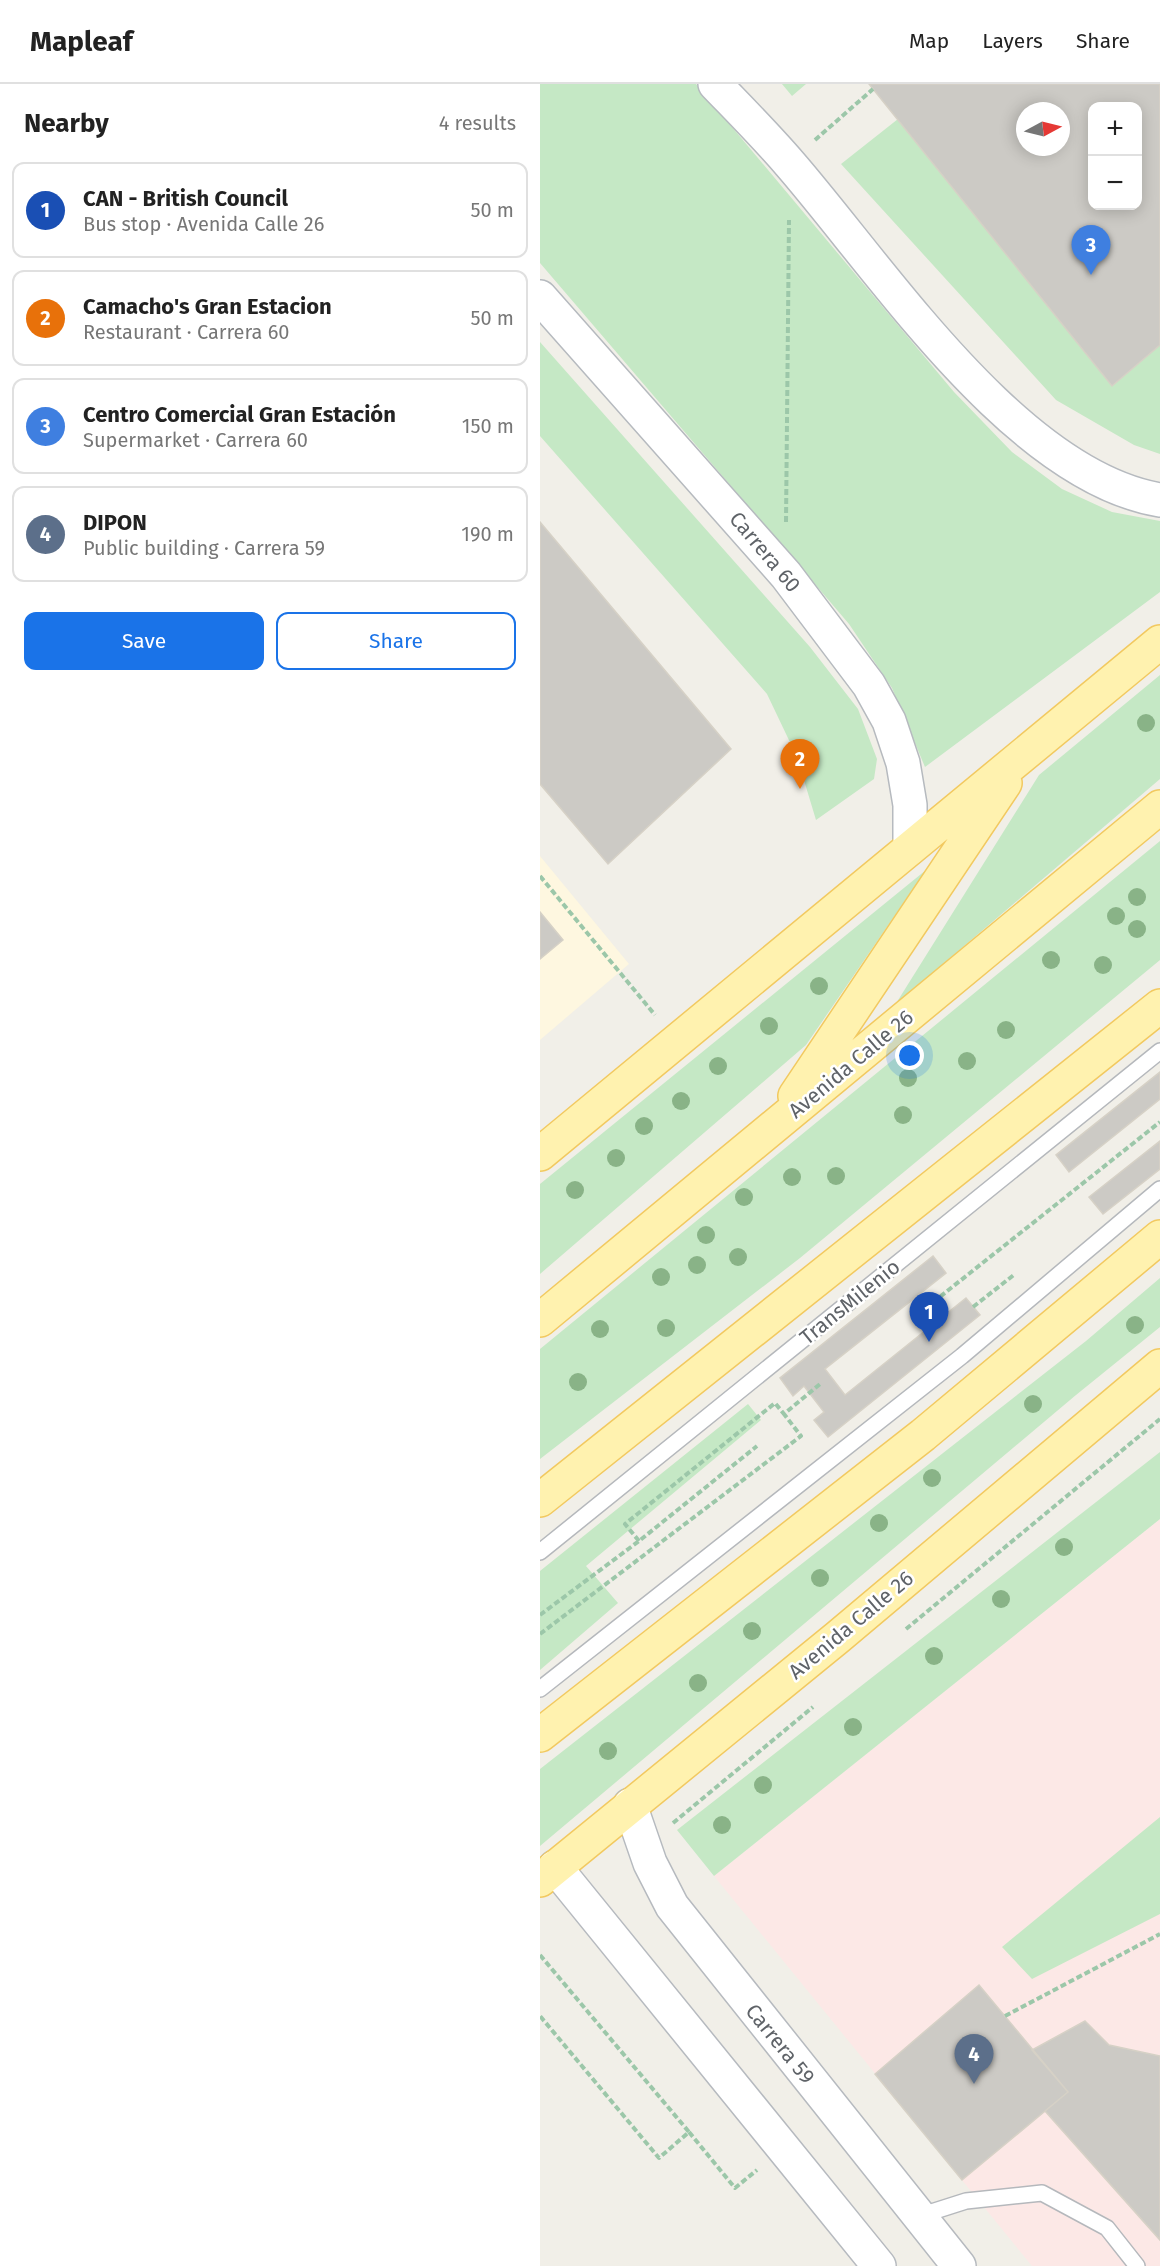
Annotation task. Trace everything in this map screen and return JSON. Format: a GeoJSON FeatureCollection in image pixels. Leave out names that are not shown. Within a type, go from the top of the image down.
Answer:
{"type":"FeatureCollection","features":[{"type":"Feature","properties":{"kind":"main road"},"geometry":{"type":"LineString","coordinates":[[540,1154],[1160,642]]}},
{"type":"Feature","properties":{"kind":"main road"},"geometry":{"type":"LineString","coordinates":[[774,1128],[1024,754]]}},
{"type":"Feature","properties":{"kind":"main road","name":"Avenida Calle 26"},"geometry":{"type":"LineString","coordinates":[[540,1320],[1160,807]]}},
{"type":"Feature","properties":{"kind":"main road"},"geometry":{"type":"LineString","coordinates":[[540,1500],[1160,1006]]}},
{"type":"Feature","properties":{"kind":"main road"},"geometry":{"type":"LineString","coordinates":[[540,1735],[923,1435],[1160,1237]]}},
{"type":"Feature","properties":{"kind":"main road"},"geometry":{"type":"LineString","coordinates":[[540,1296],[587,1281]]}},
{"type":"Feature","properties":{"kind":"main road","name":"Avenida Calle 26"},"geometry":{"type":"LineString","coordinates":[[548,1874],[1145,1384],[1160,1366]]}},
{"type":"Feature","properties":{"kind":"street"},"geometry":{"type":"LineString","coordinates":[[715,84],[789,163],[901,300],[988,397],[1058,456],[1118,490],[1160,500]]}},
{"type":"Feature","properties":{"kind":"street","name":"Carrera 60"},"geometry":{"type":"LineString","coordinates":[[540,297],[786,575],[869,685],[889,721],[903,763],[910,805],[910,848]]}},
{"type":"Feature","properties":{"kind":"street","name":"Carrera 59"},"geometry":{"type":"LineString","coordinates":[[630,1805],[650,1863],[672,1906],[959,2266]]}},
{"type":"Feature","properties":{"kind":"street"},"geometry":{"type":"LineString","coordinates":[[548,1874],[879,2266]]}},
{"type":"Feature","properties":{"kind":"lane","name":"TransMilenio"},"geometry":{"type":"LineString","coordinates":[[540,1552],[1160,1051]]}},
{"type":"Feature","properties":{"kind":"lane"},"geometry":{"type":"LineString","coordinates":[[540,1689],[962,1356],[1160,1189]]}},
{"type":"Feature","properties":{"kind":"lane"},"geometry":{"type":"LineString","coordinates":[[919,2216],[966,2201],[1042,2193],[1107,2228],[1137,2266]]}},
{"type":"Feature","properties":{"kind":"path"},"geometry":{"type":"LineString","coordinates":[[786,575],[789,163],[873,89]]}},
{"type":"Feature","properties":{"kind":"path"},"geometry":{"type":"LineString","coordinates":[[807,133],[821,150]]}},
{"type":"Feature","properties":{"kind":"path"},"geometry":{"type":"LineString","coordinates":[[540,876],[676,1041]]}},
{"type":"Feature","properties":{"kind":"path"},"geometry":{"type":"LineString","coordinates":[[912,1319],[1160,1122]]}},
{"type":"Feature","properties":{"kind":"path"},"geometry":{"type":"LineString","coordinates":[[784,1414],[820,1384]]}},
{"type":"Feature","properties":{"kind":"path"},"geometry":{"type":"LineString","coordinates":[[540,1634],[801,1436],[775,1403],[625,1524],[639,1541]]}},
{"type":"Feature","properties":{"kind":"path"},"geometry":{"type":"LineString","coordinates":[[540,1615],[639,1541],[757,1446]]}},
{"type":"Feature","properties":{"kind":"path"},"geometry":{"type":"LineString","coordinates":[[1005,2016],[1160,1934]]}},
{"type":"Feature","properties":{"kind":"path"},"geometry":{"type":"LineString","coordinates":[[540,1955],[735,2188]]}},
{"type":"Feature","properties":{"kind":"path"},"geometry":{"type":"LineString","coordinates":[[540,2016],[659,2158],[689,2132]]}},
{"type":"Feature","properties":{"kind":"shaded area"},"geometry":{"type":"Polygon","coordinates":[[[540,856],[629,964],[540,1040],[540,856]]]}},
{"type":"Feature","properties":{"kind":"shaded area"},"geometry":{"type":"Polygon","coordinates":[[[1160,1519],[1160,2266],[1032,2266],[714,1876],[1160,1519]]]}},
{"type":"Feature","properties":{"kind":"green space"},"geometry":{"type":"Polygon","coordinates":[[[540,84],[696,84],[954,392],[1012,452],[1062,489],[1112,512],[1160,521],[1160,592],[925,767],[892,688],[849,624],[540,263],[540,84]]]}},
{"type":"Feature","properties":{"kind":"green space"},"geometry":{"type":"Polygon","coordinates":[[[782,84],[806,84],[792,96],[782,84]]]}},
{"type":"Feature","properties":{"kind":"green space"},"geometry":{"type":"Polygon","coordinates":[[[898,119],[1112,386],[1160,345],[1160,454],[1134,445],[1056,400],[841,164],[898,119]]]}},
{"type":"Feature","properties":{"kind":"green space"},"geometry":{"type":"Polygon","coordinates":[[[540,342],[810,647],[858,709],[877,759],[874,779],[816,820],[797,757],[767,694],[540,436],[540,342]]]}},
{"type":"Feature","properties":{"kind":"green space"},"geometry":{"type":"Polygon","coordinates":[[[1160,675],[1160,779],[895,1005],[1039,775],[1160,675]]]}},
{"type":"Feature","properties":{"kind":"green space"},"geometry":{"type":"Polygon","coordinates":[[[1160,841],[1160,960],[800,1258],[540,1459],[540,1349],[1160,841]]]}},
{"type":"Feature","properties":{"kind":"green space"},"geometry":{"type":"Polygon","coordinates":[[[926,870],[806,1045],[540,1274],[540,1184],[926,870]]]}},
{"type":"Feature","properties":{"kind":"green space"},"geometry":{"type":"Polygon","coordinates":[[[1160,1278],[1160,1327],[540,1846],[540,1769],[1086,1341],[1160,1278]]]}},
{"type":"Feature","properties":{"kind":"green space"},"geometry":{"type":"Polygon","coordinates":[[[748,1404],[761,1420],[586,1566],[618,1603],[540,1670],[540,1571],[748,1404]]]}},
{"type":"Feature","properties":{"kind":"green space"},"geometry":{"type":"Polygon","coordinates":[[[1160,1452],[1160,1519],[714,1876],[677,1830],[1160,1452]]]}},
{"type":"Feature","properties":{"kind":"green space"},"geometry":{"type":"Polygon","coordinates":[[[1160,1817],[1160,1914],[1032,1979],[1002,1947],[1160,1817]]]}},
{"type":"Feature","properties":{"kind":"building"},"geometry":{"type":"Polygon","coordinates":[[[869,84],[1160,84],[1160,345],[1112,386],[869,84]]]}},
{"type":"Feature","properties":{"kind":"building"},"geometry":{"type":"Polygon","coordinates":[[[540,522],[731,749],[608,864],[540,784],[540,522]]]}},
{"type":"Feature","properties":{"kind":"building"},"geometry":{"type":"Polygon","coordinates":[[[540,912],[563,940],[540,959],[540,912]]]}},
{"type":"Feature","properties":{"kind":"building"},"geometry":{"type":"Polygon","coordinates":[[[1160,1072],[1160,1099],[1069,1172],[1056,1155],[1160,1072]]]}},
{"type":"Feature","properties":{"kind":"building"},"geometry":{"type":"Polygon","coordinates":[[[1160,1141],[1160,1169],[1103,1214],[1089,1197],[1160,1141]]]}},
{"type":"Feature","properties":{"kind":"building"},"geometry":{"type":"Polygon","coordinates":[[[933,1256],[946,1273],[825,1369],[845,1395],[966,1298],[980,1315],[828,1437],[814,1420],[824,1412],[804,1386],[793,1396],[780,1378],[933,1256]]]}},
{"type":"Feature","properties":{"kind":"building"},"geometry":{"type":"Polygon","coordinates":[[[979,1985],[1068,2092],[962,2180],[875,2074],[979,1985]]]}},
{"type":"Feature","properties":{"kind":"building"},"geometry":{"type":"Polygon","coordinates":[[[1085,2021],[1109,2045],[1160,2056],[1160,2240],[1045,2111],[1068,2092],[1032,2050],[1085,2021]]]}},
{"type":"Feature","properties":{"kind":"place","name":"Centro Comercial Gran Estación"},"geometry":{"type":"Point","coordinates":[1091,275]}},
{"type":"Feature","properties":{"kind":"place","name":"Camacho's Gran Estacion"},"geometry":{"type":"Point","coordinates":[800,789]}},
{"type":"Feature","properties":{"kind":"place","name":"CAN - British Council"},"geometry":{"type":"Point","coordinates":[929,1342]}},
{"type":"Feature","properties":{"kind":"place","name":"DIPON"},"geometry":{"type":"Point","coordinates":[974,2084]}}]}
